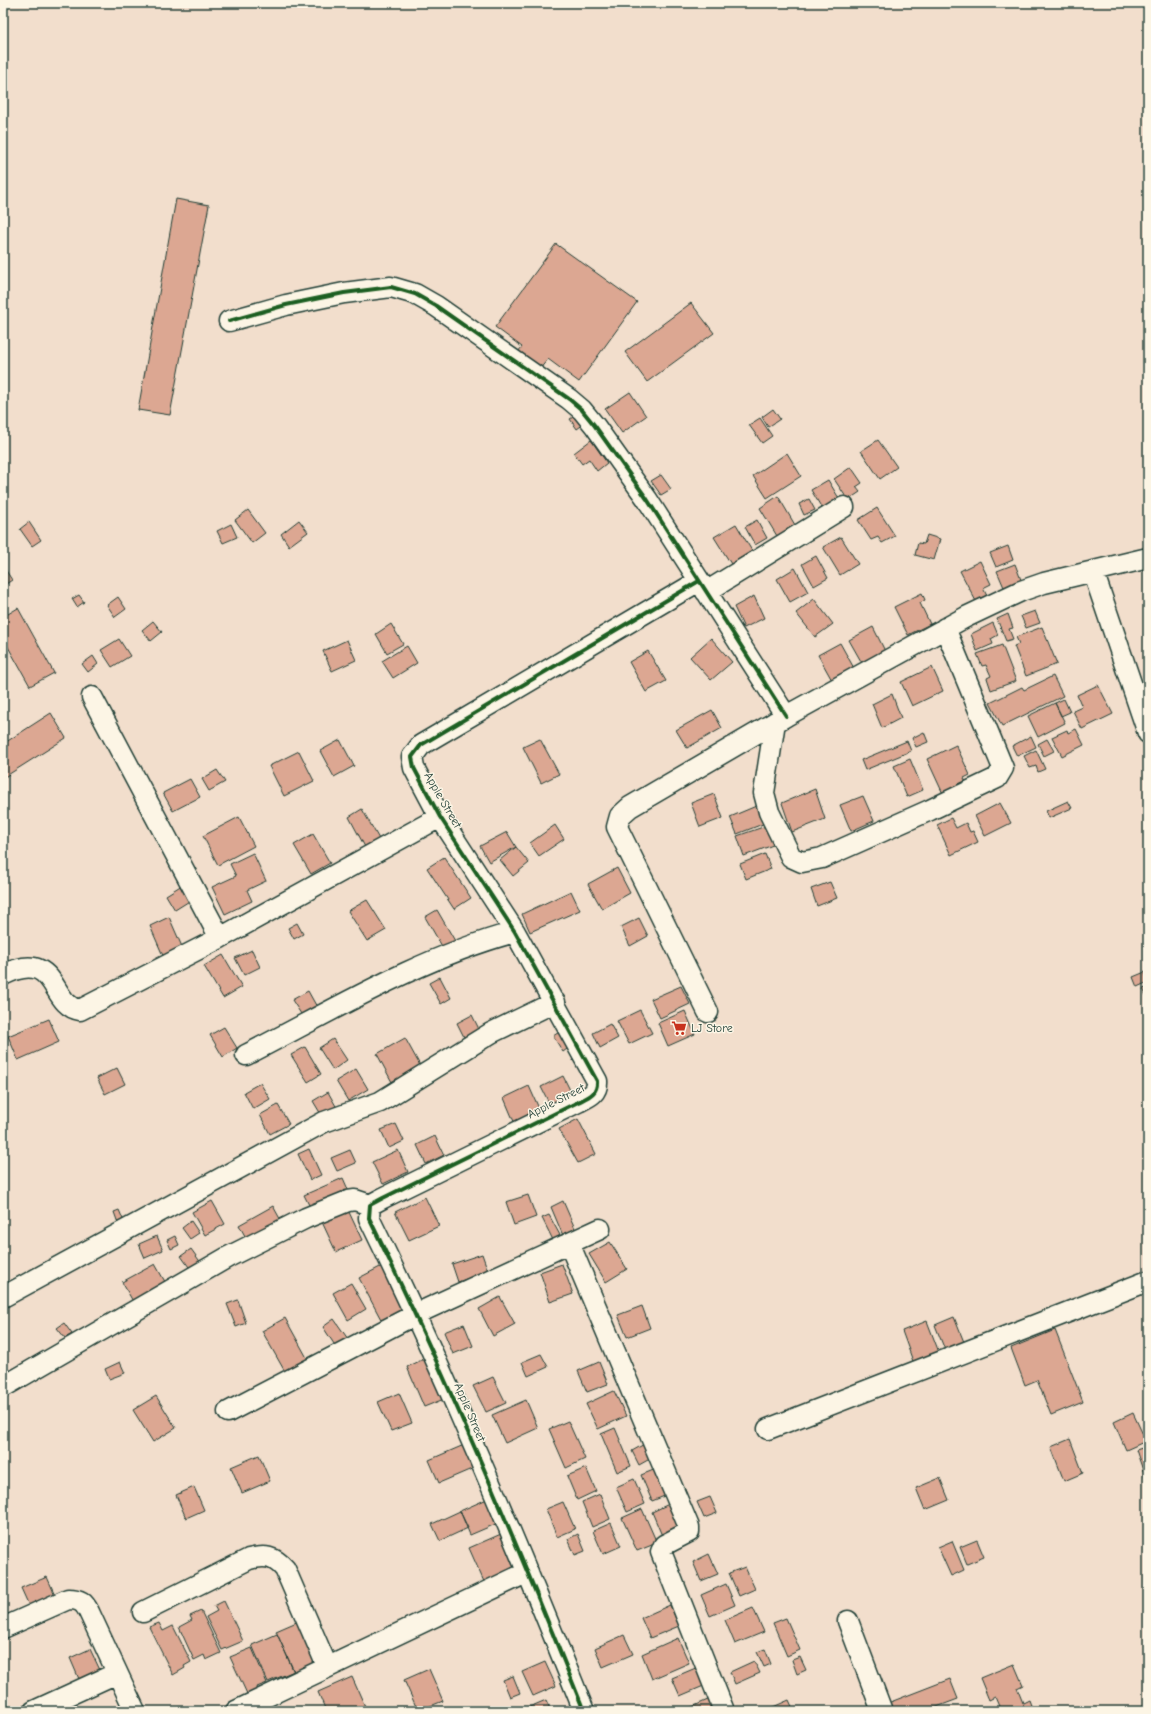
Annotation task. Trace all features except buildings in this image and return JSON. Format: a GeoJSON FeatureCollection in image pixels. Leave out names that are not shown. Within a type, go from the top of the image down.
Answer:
{"type":"FeatureCollection","features":[{"type":"Feature","properties":{"kind":"street"},"geometry":{"type":"LineString","coordinates":[[229,321],[286,305],[344,292],[391,288],[415,294],[436,306],[582,410],[647,499],[703,587],[780,719],[764,793],[769,812],[791,857],[802,862],[822,858],[930,810],[997,778],[1003,768],[945,628]]}},
{"type":"Feature","properties":{"kind":"street"},"geometry":{"type":"LineString","coordinates":[[703,587],[844,507]]}},
{"type":"Feature","properties":{"kind":"street"},"geometry":{"type":"LineString","coordinates":[[708,1012],[617,827],[620,816],[630,807],[780,719],[945,628],[1021,591],[1044,583],[1148,558]]}},
{"type":"Feature","properties":{"kind":"street"},"geometry":{"type":"LineString","coordinates":[[1093,571],[1148,733]]}},
{"type":"Feature","properties":{"kind":"street","name":"Apple Street"},"geometry":{"type":"LineString","coordinates":[[584,1711],[528,1572],[416,1314],[369,1218],[370,1206],[594,1093],[598,1088],[595,1075],[515,932],[440,817],[412,763],[412,757],[420,745],[703,587]]}},
{"type":"Feature","properties":{"kind":"street"},"geometry":{"type":"LineString","coordinates":[[92,697],[220,938]]}},
{"type":"Feature","properties":{"kind":"street"},"geometry":{"type":"LineString","coordinates":[[3,975],[25,967],[40,970],[46,974],[69,1006],[80,1010],[220,938],[440,817]]}},
{"type":"Feature","properties":{"kind":"street"},"geometry":{"type":"LineString","coordinates":[[246,1055],[430,961],[476,942],[515,932]]}},
{"type":"Feature","properties":{"kind":"street"},"geometry":{"type":"LineString","coordinates":[[3,1297],[324,1122],[380,1102],[466,1048],[555,1002]]}},
{"type":"Feature","properties":{"kind":"street"},"geometry":{"type":"LineString","coordinates":[[3,1387],[228,1257],[279,1231],[348,1201],[355,1200],[370,1206]]}},
{"type":"Feature","properties":{"kind":"street"},"geometry":{"type":"LineString","coordinates":[[228,1412],[416,1314],[600,1229]]}},
{"type":"Feature","properties":{"kind":"street"},"geometry":{"type":"LineString","coordinates":[[570,1243],[689,1527],[689,1532],[664,1545],[661,1552],[724,1711]]}},
{"type":"Feature","properties":{"kind":"street"},"geometry":{"type":"LineString","coordinates":[[768,1429],[1148,1282]]}},
{"type":"Feature","properties":{"kind":"street"},"geometry":{"type":"LineString","coordinates":[[144,1612],[249,1559],[260,1556],[270,1556],[279,1561],[285,1569],[327,1666]]}},
{"type":"Feature","properties":{"kind":"street"},"geometry":{"type":"LineString","coordinates":[[236,1711],[327,1666],[528,1572]]}},
{"type":"Feature","properties":{"kind":"street"},"geometry":{"type":"LineString","coordinates":[[3,1628],[68,1599],[80,1600],[87,1608],[135,1711]]}},
{"type":"Feature","properties":{"kind":"street"},"geometry":{"type":"LineString","coordinates":[[848,1621],[882,1711]]}},
{"type":"Feature","properties":{"kind":"street"},"geometry":{"type":"LineString","coordinates":[[34,1711],[117,1673]]}},
{"type":"Feature","properties":{"kind":"cycle path"},"geometry":{"type":"LineString","coordinates":[[229,321],[286,305],[344,293],[391,287],[415,294],[436,306],[569,399],[582,410],[595,426],[647,499],[786,716]]}},
{"type":"Feature","properties":{"kind":"cycle path"},"geometry":{"type":"LineString","coordinates":[[584,1711],[481,1462],[426,1339],[369,1218],[370,1205],[585,1098],[594,1092],[597,1081],[515,932],[440,817],[414,768],[412,757],[421,745],[699,581]]}},
{"type":"Feature","properties":{"kind":"place","name":"LJ Store"},"geometry":{"type":"Point","coordinates":[679,1028]}}]}
